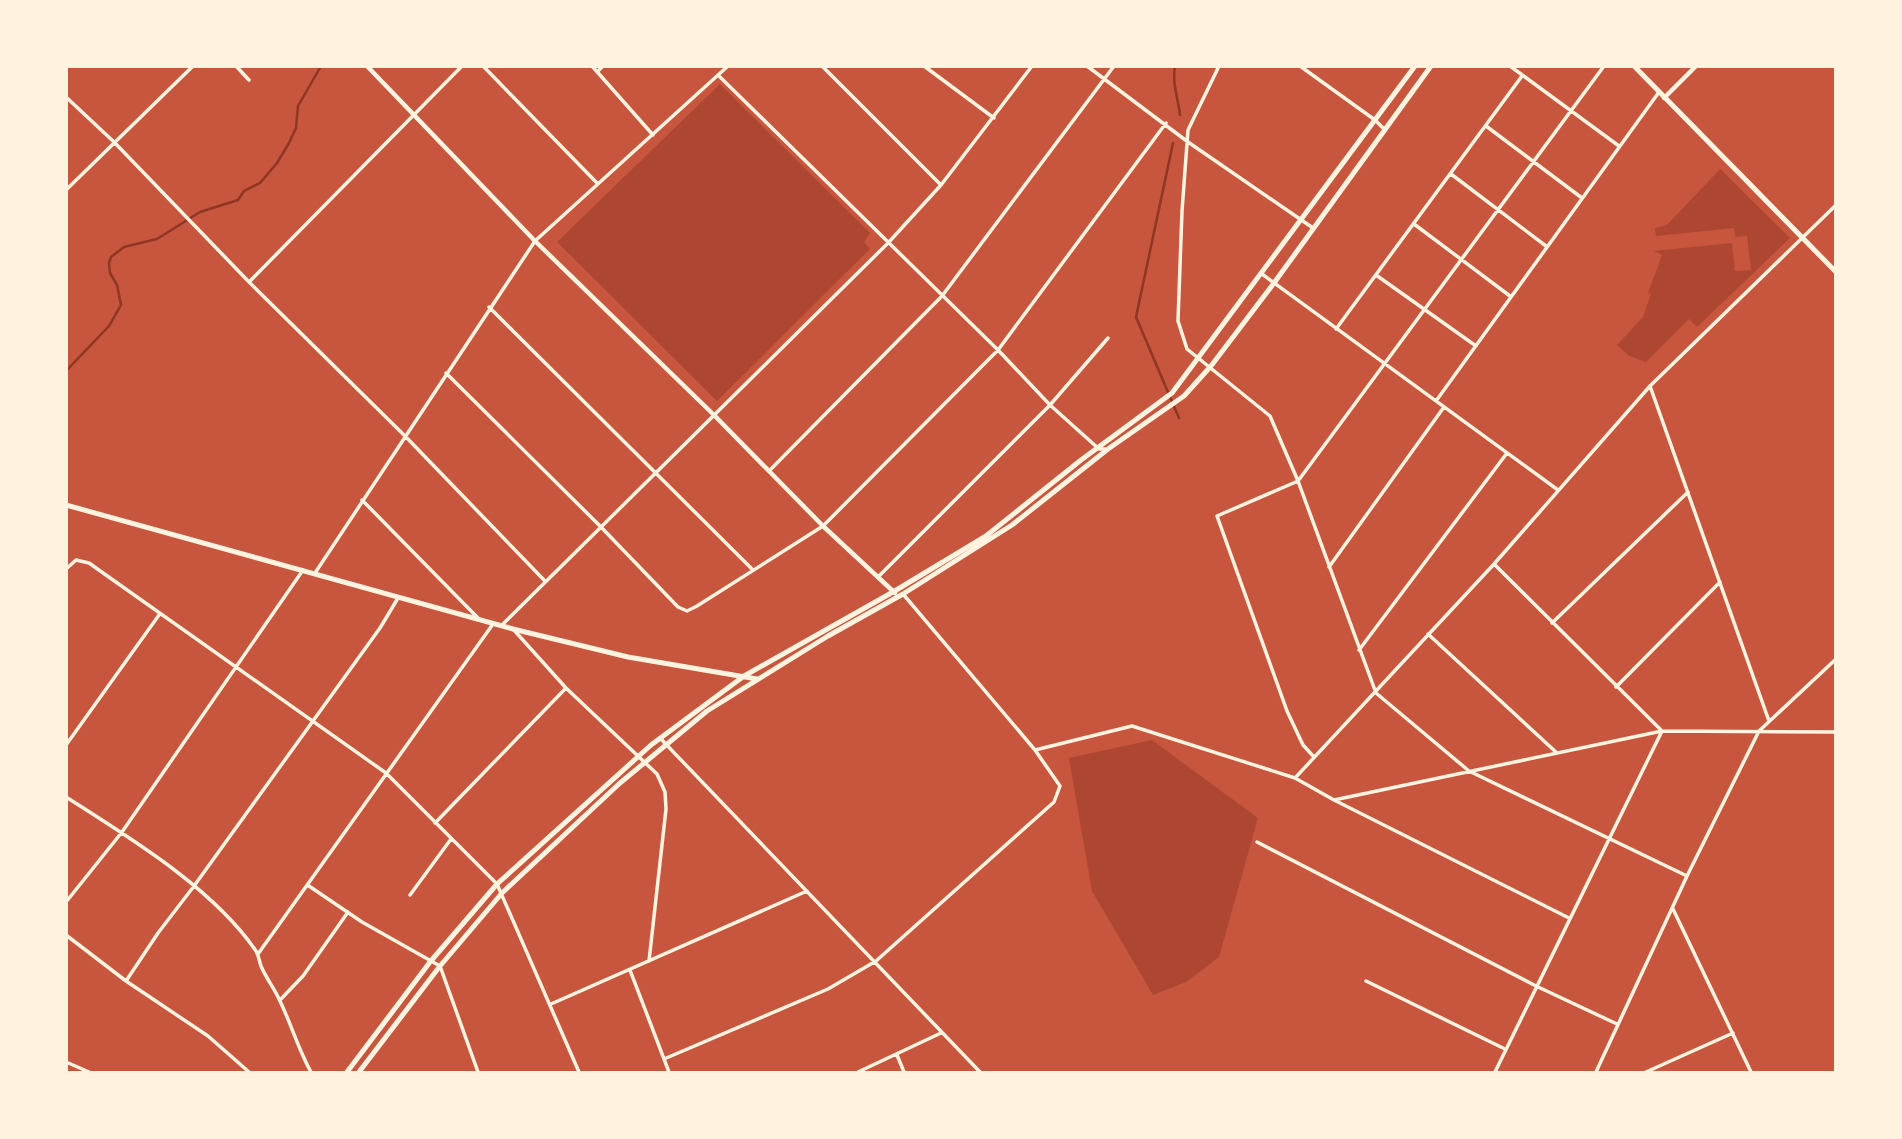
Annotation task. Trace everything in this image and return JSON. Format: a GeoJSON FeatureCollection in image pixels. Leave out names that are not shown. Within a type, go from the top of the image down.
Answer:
{"type":"FeatureCollection","features":[{"type":"Feature","properties":{"kind":"main road"},"geometry":{"type":"LineString","coordinates":[[347,1073],[430,962],[497,884],[660,738],[744,676],[986,536],[1166,398],[1262,274],[1415,66]]}},
{"type":"Feature","properties":{"kind":"main road"},"geometry":{"type":"LineString","coordinates":[[359,1073],[440,966],[502,893],[645,763],[707,711],[903,594],[1012,525],[1108,449],[1184,396],[1211,366],[1274,283],[1431,66]]}},
{"type":"Feature","properties":{"kind":"main road"},"geometry":{"type":"LineString","coordinates":[[1634,66],[1836,272]]}},
{"type":"Feature","properties":{"kind":"main road"},"geometry":{"type":"LineString","coordinates":[[66,505],[513,629],[628,657],[757,679]]}},
{"type":"Feature","properties":{"kind":"street"},"geometry":{"type":"LineString","coordinates":[[66,190],[193,66]]}},
{"type":"Feature","properties":{"kind":"street"},"geometry":{"type":"LineString","coordinates":[[236,66],[249,80]]}},
{"type":"Feature","properties":{"kind":"street"},"geometry":{"type":"LineString","coordinates":[[368,66],[535,241],[713,414],[822,526],[893,592],[903,594],[1035,750],[1060,786],[1054,802],[876,961],[828,989],[664,1059]]}},
{"type":"Feature","properties":{"kind":"street"},"geometry":{"type":"LineString","coordinates":[[249,282],[462,66]]}},
{"type":"Feature","properties":{"kind":"street"},"geometry":{"type":"LineString","coordinates":[[483,66],[598,184]]}},
{"type":"Feature","properties":{"kind":"street"},"geometry":{"type":"LineString","coordinates":[[592,66],[653,135]]}},
{"type":"Feature","properties":{"kind":"street"},"geometry":{"type":"LineString","coordinates":[[597,72],[603,66]]}},
{"type":"Feature","properties":{"kind":"street"},"geometry":{"type":"LineString","coordinates":[[313,575],[535,241],[728,66]]}},
{"type":"Feature","properties":{"kind":"street"},"geometry":{"type":"LineString","coordinates":[[822,66],[942,185]]}},
{"type":"Feature","properties":{"kind":"street"},"geometry":{"type":"LineString","coordinates":[[924,66],[994,118]]}},
{"type":"Feature","properties":{"kind":"street"},"geometry":{"type":"LineString","coordinates":[[501,625],[888,243],[942,185],[1032,66]]}},
{"type":"Feature","properties":{"kind":"street"},"geometry":{"type":"LineString","coordinates":[[1087,66],[1188,142],[1314,229]]}},
{"type":"Feature","properties":{"kind":"street"},"geometry":{"type":"LineString","coordinates":[[769,471],[942,296],[1114,66]]}},
{"type":"Feature","properties":{"kind":"street"},"geometry":{"type":"LineString","coordinates":[[1219,66],[1188,131],[1178,321],[1187,349],[1270,416],[1298,481],[1376,693],[1469,771],[1687,876]]}},
{"type":"Feature","properties":{"kind":"street"},"geometry":{"type":"LineString","coordinates":[[1300,66],[1385,130]]}},
{"type":"Feature","properties":{"kind":"street"},"geometry":{"type":"LineString","coordinates":[[1510,66],[1619,146]]}},
{"type":"Feature","properties":{"kind":"street"},"geometry":{"type":"LineString","coordinates":[[1314,757],[1303,745],[1287,711],[1217,516],[1298,481],[1499,212],[1604,66]]}},
{"type":"Feature","properties":{"kind":"street"},"geometry":{"type":"LineString","coordinates":[[1664,98],[1696,66]]}},
{"type":"Feature","properties":{"kind":"street"},"geometry":{"type":"LineString","coordinates":[[719,76],[998,350],[1050,405],[1099,449],[1108,449]]}},
{"type":"Feature","properties":{"kind":"street"},"geometry":{"type":"LineString","coordinates":[[1336,329],[1522,76]]}},
{"type":"Feature","properties":{"kind":"street"},"geometry":{"type":"LineString","coordinates":[[1436,401],[1659,92]]}},
{"type":"Feature","properties":{"kind":"street"},"geometry":{"type":"LineString","coordinates":[[66,97],[114,142],[249,282],[405,436],[544,580]]}},
{"type":"Feature","properties":{"kind":"street"},"geometry":{"type":"LineString","coordinates":[[446,373],[678,607],[687,611],[822,526],[998,350],[1166,123]]}},
{"type":"Feature","properties":{"kind":"street"},"geometry":{"type":"LineString","coordinates":[[1486,126],[1582,199]]}},
{"type":"Feature","properties":{"kind":"street"},"geometry":{"type":"LineString","coordinates":[[1451,174],[1546,246]]}},
{"type":"Feature","properties":{"kind":"street"},"geometry":{"type":"LineString","coordinates":[[1295,778],[1494,564],[1650,386],[1836,205]]}},
{"type":"Feature","properties":{"kind":"street"},"geometry":{"type":"LineString","coordinates":[[1414,225],[1510,296]]}},
{"type":"Feature","properties":{"kind":"street"},"geometry":{"type":"LineString","coordinates":[[1262,274],[1558,490]]}},
{"type":"Feature","properties":{"kind":"street"},"geometry":{"type":"LineString","coordinates":[[1376,275],[1476,346]]}},
{"type":"Feature","properties":{"kind":"street"},"geometry":{"type":"LineString","coordinates":[[489,307],[753,570]]}},
{"type":"Feature","properties":{"kind":"street"},"geometry":{"type":"LineString","coordinates":[[878,577],[1050,405],[1108,338]]}},
{"type":"Feature","properties":{"kind":"street"},"geometry":{"type":"LineString","coordinates":[[1650,386],[1769,721]]}},
{"type":"Feature","properties":{"kind":"street"},"geometry":{"type":"LineString","coordinates":[[1328,568],[1444,407]]}},
{"type":"Feature","properties":{"kind":"street"},"geometry":{"type":"LineString","coordinates":[[1359,650],[1507,453]]}},
{"type":"Feature","properties":{"kind":"street"},"geometry":{"type":"LineString","coordinates":[[1552,623],[1688,492]]}},
{"type":"Feature","properties":{"kind":"street"},"geometry":{"type":"LineString","coordinates":[[362,500],[479,620]]}},
{"type":"Feature","properties":{"kind":"street"},"geometry":{"type":"LineString","coordinates":[[66,569],[76,560],[89,563],[386,773],[497,884],[579,1073]]}},
{"type":"Feature","properties":{"kind":"street"},"geometry":{"type":"LineString","coordinates":[[1494,564],[1662,731]]}},
{"type":"Feature","properties":{"kind":"street"},"geometry":{"type":"LineString","coordinates":[[66,902],[122,832],[303,570]]}},
{"type":"Feature","properties":{"kind":"street"},"geometry":{"type":"LineString","coordinates":[[1616,687],[1720,582]]}},
{"type":"Feature","properties":{"kind":"street"},"geometry":{"type":"LineString","coordinates":[[126,981],[380,628],[399,596]]}},
{"type":"Feature","properties":{"kind":"street"},"geometry":{"type":"LineString","coordinates":[[66,745],[159,615]]}},
{"type":"Feature","properties":{"kind":"street"},"geometry":{"type":"LineString","coordinates":[[258,954],[494,623]]}},
{"type":"Feature","properties":{"kind":"street"},"geometry":{"type":"LineString","coordinates":[[513,629],[566,688],[657,774],[665,792],[666,809],[649,961]]}},
{"type":"Feature","properties":{"kind":"street"},"geometry":{"type":"LineString","coordinates":[[1428,635],[1557,753]]}},
{"type":"Feature","properties":{"kind":"street"},"geometry":{"type":"LineString","coordinates":[[1596,1073],[1687,876],[1759,731],[1836,659]]}},
{"type":"Feature","properties":{"kind":"street"},"geometry":{"type":"LineString","coordinates":[[435,823],[566,688]]}},
{"type":"Feature","properties":{"kind":"street"},"geometry":{"type":"LineString","coordinates":[[1035,750],[1132,726],[1295,778],[1569,918]]}},
{"type":"Feature","properties":{"kind":"street"},"geometry":{"type":"LineString","coordinates":[[1495,1073],[1662,731]]}},
{"type":"Feature","properties":{"kind":"street"},"geometry":{"type":"LineString","coordinates":[[1335,800],[1662,731],[1836,732]]}},
{"type":"Feature","properties":{"kind":"street"},"geometry":{"type":"LineString","coordinates":[[660,738],[876,961],[980,1073]]}},
{"type":"Feature","properties":{"kind":"street"},"geometry":{"type":"LineString","coordinates":[[66,797],[122,832],[194,886],[239,930],[258,954],[280,1000],[300,1054],[311,1073]]}},
{"type":"Feature","properties":{"kind":"street"},"geometry":{"type":"LineString","coordinates":[[410,895],[451,839]]}},
{"type":"Feature","properties":{"kind":"street"},"geometry":{"type":"LineString","coordinates":[[1257,842],[1536,986],[1617,1024]]}},
{"type":"Feature","properties":{"kind":"street"},"geometry":{"type":"LineString","coordinates":[[308,885],[440,966],[478,1073]]}},
{"type":"Feature","properties":{"kind":"street"},"geometry":{"type":"LineString","coordinates":[[551,1004],[807,891]]}},
{"type":"Feature","properties":{"kind":"street"},"geometry":{"type":"LineString","coordinates":[[1673,909],[1751,1073]]}},
{"type":"Feature","properties":{"kind":"street"},"geometry":{"type":"LineString","coordinates":[[280,1000],[303,976],[348,912]]}},
{"type":"Feature","properties":{"kind":"street"},"geometry":{"type":"LineString","coordinates":[[66,935],[126,981],[208,1036],[249,1073]]}},
{"type":"Feature","properties":{"kind":"street"},"geometry":{"type":"LineString","coordinates":[[630,970],[669,1073]]}},
{"type":"Feature","properties":{"kind":"street"},"geometry":{"type":"LineString","coordinates":[[1366,981],[1505,1049]]}},
{"type":"Feature","properties":{"kind":"street"},"geometry":{"type":"LineString","coordinates":[[858,1073],[941,1033]]}},
{"type":"Feature","properties":{"kind":"street"},"geometry":{"type":"LineString","coordinates":[[1646,1073],[1733,1033]]}},
{"type":"Feature","properties":{"kind":"street"},"geometry":{"type":"LineString","coordinates":[[897,1055],[904,1073]]}},
{"type":"Feature","properties":{"kind":"street"},"geometry":{"type":"LineString","coordinates":[[66,1062],[89,1073]]}},
{"type":"Feature","properties":{"kind":"shaded area"},"geometry":{"type":"Polygon","coordinates":[[[720,84],[870,233],[864,242],[870,249],[717,401],[557,242],[720,84]]]}},
{"type":"Feature","properties":{"kind":"shaded area"},"geometry":{"type":"Polygon","coordinates":[[[1720,169],[1790,238],[1697,327],[1689,319],[1646,362],[1629,356],[1617,345],[1643,317],[1651,294],[1648,293],[1662,255],[1654,251],[1732,243],[1735,271],[1751,270],[1747,236],[1735,237],[1734,228],[1656,236],[1655,228],[1667,225],[1720,169]]]}},
{"type":"Feature","properties":{"kind":"shaded area"},"geometry":{"type":"Polygon","coordinates":[[[1152,740],[1258,818],[1219,957],[1186,982],[1153,995],[1092,891],[1069,758],[1152,740]]]}},
{"type":"Feature","properties":{"kind":"waterway"},"geometry":{"type":"LineString","coordinates":[[66,371],[109,326],[121,305],[117,285],[110,273],[111,257],[124,247],[157,239],[200,212],[238,200],[244,191],[260,183],[289,143],[296,128],[298,106],[321,66]]}},
{"type":"Feature","properties":{"kind":"waterway"},"geometry":{"type":"LineString","coordinates":[[1175,66],[1180,115]]}},
{"type":"Feature","properties":{"kind":"waterway"},"geometry":{"type":"LineString","coordinates":[[1173,143],[1136,317],[1179,418]]}}]}
